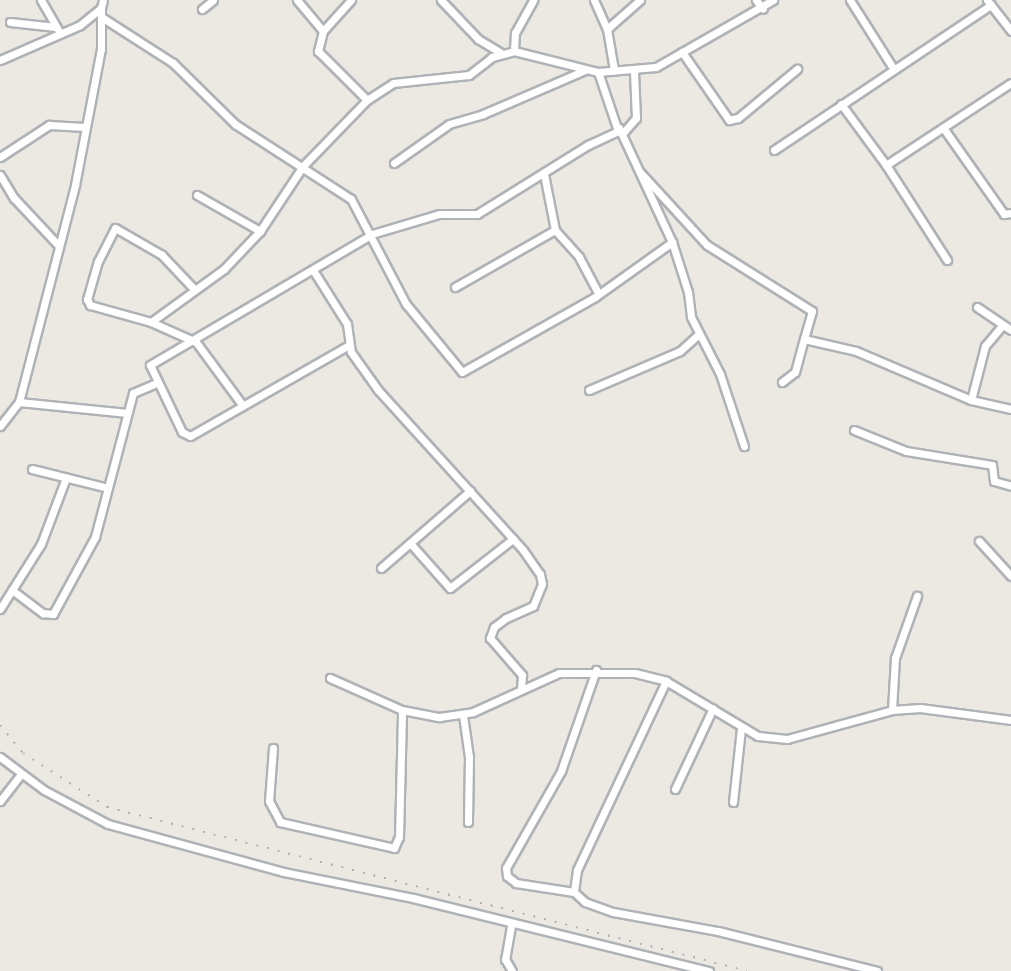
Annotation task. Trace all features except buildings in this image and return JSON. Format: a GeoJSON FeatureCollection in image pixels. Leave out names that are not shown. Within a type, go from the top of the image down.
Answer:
{"type":"FeatureCollection","features":[{"type":"Feature","properties":{"kind":"street"},"geometry":{"type":"LineString","coordinates":[[41,0],[55,27],[63,34]]}},
{"type":"Feature","properties":{"kind":"street"},"geometry":{"type":"LineString","coordinates":[[202,9],[214,0]]}},
{"type":"Feature","properties":{"kind":"street"},"geometry":{"type":"LineString","coordinates":[[297,0],[323,32]]}},
{"type":"Feature","properties":{"kind":"street"},"geometry":{"type":"LineString","coordinates":[[351,0],[323,32],[318,51],[367,100]]}},
{"type":"Feature","properties":{"kind":"street"},"geometry":{"type":"LineString","coordinates":[[440,0],[478,39],[501,53]]}},
{"type":"Feature","properties":{"kind":"street"},"geometry":{"type":"LineString","coordinates":[[514,51],[515,33],[533,0]]}},
{"type":"Feature","properties":{"kind":"street"},"geometry":{"type":"LineString","coordinates":[[594,0],[607,29],[614,70]]}},
{"type":"Feature","properties":{"kind":"street"},"geometry":{"type":"LineString","coordinates":[[607,29],[640,0]]}},
{"type":"Feature","properties":{"kind":"street"},"geometry":{"type":"LineString","coordinates":[[756,0],[763,9]]}},
{"type":"Feature","properties":{"kind":"street"},"geometry":{"type":"LineString","coordinates":[[151,322],[224,269],[260,231],[303,166],[367,100],[393,83],[469,75],[501,53],[514,51],[598,72],[634,72],[656,68],[697,40],[763,9],[772,0]]}},
{"type":"Feature","properties":{"kind":"street"},"geometry":{"type":"LineString","coordinates":[[850,0],[893,68]]}},
{"type":"Feature","properties":{"kind":"street"},"geometry":{"type":"LineString","coordinates":[[774,150],[989,3],[1011,31]]}},
{"type":"Feature","properties":{"kind":"street"},"geometry":{"type":"LineString","coordinates":[[0,426],[19,402],[58,244],[85,127],[103,18],[102,4]]}},
{"type":"Feature","properties":{"kind":"street"},"geometry":{"type":"LineString","coordinates":[[0,60],[63,34],[102,4]]}},
{"type":"Feature","properties":{"kind":"street"},"geometry":{"type":"LineString","coordinates":[[103,18],[173,63],[235,124],[303,166],[351,200],[372,234],[406,304],[462,372],[598,292],[672,242]]}},
{"type":"Feature","properties":{"kind":"street"},"geometry":{"type":"LineString","coordinates":[[10,22],[55,27]]}},
{"type":"Feature","properties":{"kind":"street"},"geometry":{"type":"LineString","coordinates":[[682,52],[729,120],[738,118],[797,69]]}},
{"type":"Feature","properties":{"kind":"street"},"geometry":{"type":"LineString","coordinates":[[394,163],[449,124],[483,114],[586,69]]}},
{"type":"Feature","properties":{"kind":"street"},"geometry":{"type":"LineString","coordinates":[[598,72],[621,131],[672,242],[698,335],[720,374],[744,446]]}},
{"type":"Feature","properties":{"kind":"street"},"geometry":{"type":"LineString","coordinates":[[349,345],[190,436],[182,432],[150,365],[153,361],[196,342],[372,234],[439,214],[477,214],[621,131],[636,118],[634,72]]}},
{"type":"Feature","properties":{"kind":"street"},"geometry":{"type":"LineString","coordinates":[[886,166],[1011,83]]}},
{"type":"Feature","properties":{"kind":"street"},"geometry":{"type":"LineString","coordinates":[[841,104],[886,166],[947,260]]}},
{"type":"Feature","properties":{"kind":"street"},"geometry":{"type":"LineString","coordinates":[[0,157],[49,124],[85,127]]}},
{"type":"Feature","properties":{"kind":"street"},"geometry":{"type":"LineString","coordinates":[[944,129],[1004,214],[1011,213]]}},
{"type":"Feature","properties":{"kind":"street"},"geometry":{"type":"LineString","coordinates":[[640,172],[707,245],[812,311],[796,372],[782,382]]}},
{"type":"Feature","properties":{"kind":"street"},"geometry":{"type":"LineString","coordinates":[[544,174],[555,230],[579,257],[598,292]]}},
{"type":"Feature","properties":{"kind":"street"},"geometry":{"type":"LineString","coordinates":[[0,175],[2,185],[58,244]]}},
{"type":"Feature","properties":{"kind":"street"},"geometry":{"type":"LineString","coordinates":[[197,195],[260,231]]}},
{"type":"Feature","properties":{"kind":"street"},"geometry":{"type":"LineString","coordinates":[[194,289],[162,255],[115,228],[98,261],[87,299],[97,307],[151,322],[196,342],[243,406]]}},
{"type":"Feature","properties":{"kind":"street"},"geometry":{"type":"LineString","coordinates":[[455,288],[555,230]]}},
{"type":"Feature","properties":{"kind":"street"},"geometry":{"type":"LineString","coordinates":[[313,270],[343,316],[349,345],[378,390],[513,539],[540,574],[542,584],[533,606],[500,622],[490,638],[522,675],[521,690]]}},
{"type":"Feature","properties":{"kind":"street"},"geometry":{"type":"LineString","coordinates":[[977,307],[1011,330]]}},
{"type":"Feature","properties":{"kind":"street"},"geometry":{"type":"LineString","coordinates":[[971,400],[985,346],[1002,326]]}},
{"type":"Feature","properties":{"kind":"street"},"geometry":{"type":"LineString","coordinates":[[589,390],[680,351],[698,335]]}},
{"type":"Feature","properties":{"kind":"street"},"geometry":{"type":"LineString","coordinates":[[804,339],[856,351],[971,400],[1011,409]]}},
{"type":"Feature","properties":{"kind":"street"},"geometry":{"type":"LineString","coordinates":[[12,590],[43,612],[53,614],[95,537],[133,393],[157,383]]}},
{"type":"Feature","properties":{"kind":"street"},"geometry":{"type":"LineString","coordinates":[[19,402],[127,413]]}},
{"type":"Feature","properties":{"kind":"street"},"geometry":{"type":"LineString","coordinates":[[854,430],[906,451],[992,465],[994,481],[1011,486]]}},
{"type":"Feature","properties":{"kind":"street"},"geometry":{"type":"LineString","coordinates":[[32,469],[108,488]]}},
{"type":"Feature","properties":{"kind":"street"},"geometry":{"type":"LineString","coordinates":[[0,609],[41,544],[66,478]]}},
{"type":"Feature","properties":{"kind":"street"},"geometry":{"type":"LineString","coordinates":[[381,568],[470,491]]}},
{"type":"Feature","properties":{"kind":"street"},"geometry":{"type":"LineString","coordinates":[[410,543],[450,587],[513,539]]}},
{"type":"Feature","properties":{"kind":"street"},"geometry":{"type":"LineString","coordinates":[[979,541],[1011,576]]}},
{"type":"Feature","properties":{"kind":"street"},"geometry":{"type":"LineString","coordinates":[[892,710],[893,667],[917,596]]}},
{"type":"Feature","properties":{"kind":"street"},"geometry":{"type":"LineString","coordinates":[[596,670],[561,771],[506,868],[507,876],[516,883],[574,892],[585,902],[613,912],[718,931],[877,971]]}},
{"type":"Feature","properties":{"kind":"street"},"geometry":{"type":"LineString","coordinates":[[330,678],[402,710],[463,715],[559,673],[596,670],[666,681],[741,728],[758,736],[787,738],[861,714],[892,710],[920,708],[1011,720]]}},
{"type":"Feature","properties":{"kind":"street"},"geometry":{"type":"LineString","coordinates":[[574,892],[577,870],[666,681]]}},
{"type":"Feature","properties":{"kind":"street"},"geometry":{"type":"LineString","coordinates":[[675,789],[713,708]]}},
{"type":"Feature","properties":{"kind":"street"},"geometry":{"type":"LineString","coordinates":[[273,748],[269,800],[280,822],[394,848],[399,837],[402,710]]}},
{"type":"Feature","properties":{"kind":"street"},"geometry":{"type":"LineString","coordinates":[[463,715],[469,757],[468,822]]}},
{"type":"Feature","properties":{"kind":"street"},"geometry":{"type":"LineString","coordinates":[[733,802],[741,728]]}},
{"type":"Feature","properties":{"kind":"street"},"geometry":{"type":"LineString","coordinates":[[0,757],[21,774],[108,824],[284,872],[413,898],[511,926],[709,971]]}},
{"type":"Feature","properties":{"kind":"street"},"geometry":{"type":"LineString","coordinates":[[0,801],[21,774]]}},
{"type":"Feature","properties":{"kind":"street"},"geometry":{"type":"LineString","coordinates":[[511,926],[505,959],[512,971]]}},
{"type":"Feature","properties":{"kind":"railway"},"geometry":{"type":"LineString","coordinates":[[0,725],[23,753],[107,807],[747,971]]}}]}
